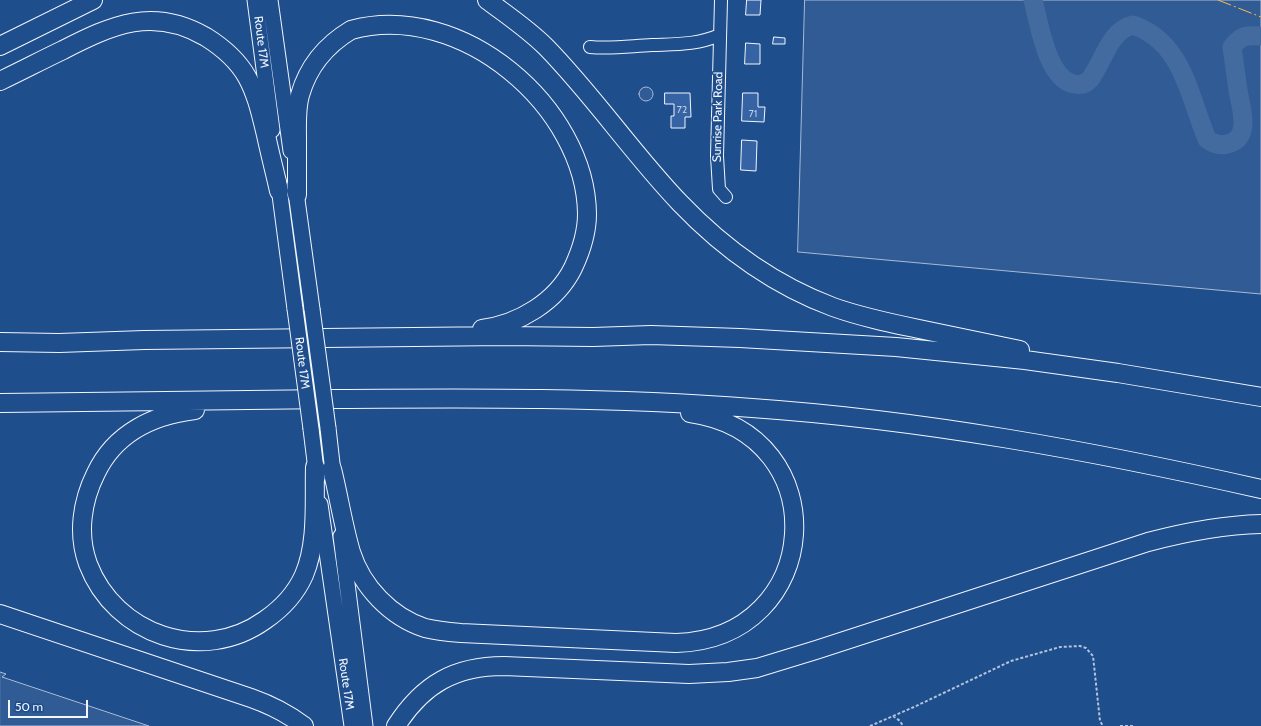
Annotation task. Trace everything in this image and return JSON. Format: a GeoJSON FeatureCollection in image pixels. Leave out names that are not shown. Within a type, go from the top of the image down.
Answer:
{"type":"FeatureCollection","features":[{"type":"Feature","properties":{"kind":"highway"},"geometry":{"type":"LineString","coordinates":[[0,46],[93,0]]}},
{"type":"Feature","properties":{"kind":"highway"},"geometry":{"type":"LineString","coordinates":[[487,0],[517,21],[546,47],[696,220],[732,251],[772,277],[832,306],[873,319],[1146,377]]}},
{"type":"Feature","properties":{"kind":"highway"},"geometry":{"type":"LineString","coordinates":[[288,193],[296,112],[299,98],[310,70],[319,56],[331,44],[359,25],[374,19],[392,14],[409,13],[447,19],[464,26],[498,48],[516,63],[545,96],[557,114],[575,153],[582,173],[586,193],[586,229],[583,243],[571,271],[562,285],[542,305],[526,315],[508,323],[489,328],[415,338]]}},
{"type":"Feature","properties":{"kind":"highway"},"geometry":{"type":"LineString","coordinates":[[0,81],[96,33],[114,26],[142,22],[165,22],[182,26],[197,32],[212,41],[226,52],[247,76],[259,106],[288,193]]}},
{"type":"Feature","properties":{"kind":"highway"},"geometry":{"type":"LineString","coordinates":[[0,342],[59,343],[144,340],[504,336],[593,337],[651,335],[821,342],[896,347],[1025,360],[1146,377],[1261,397]]}},
{"type":"Feature","properties":{"kind":"highway"},"geometry":{"type":"LineString","coordinates":[[0,337],[59,343]]}},
{"type":"Feature","properties":{"kind":"highway"},"geometry":{"type":"LineString","coordinates":[[0,403],[409,398],[571,398],[752,408],[854,417],[970,432],[1063,447],[1261,489]]}},
{"type":"Feature","properties":{"kind":"highway"},"geometry":{"type":"LineString","coordinates":[[275,400],[181,411],[164,415],[133,430],[120,440],[109,452],[98,467],[91,483],[85,499],[83,517],[84,549],[88,563],[102,590],[113,604],[126,616],[141,626],[158,634],[176,639],[210,641],[227,638],[258,625],[273,615],[285,603],[304,575],[313,540],[324,468]]}},
{"type":"Feature","properties":{"kind":"highway"},"geometry":{"type":"LineString","coordinates":[[324,468],[352,553],[359,571],[368,586],[380,600],[393,611],[409,621],[425,628],[442,632],[692,643],[713,638],[741,624],[756,614],[771,597],[783,579],[792,551],[795,535],[794,515],[790,495],[777,466],[753,439],[738,428],[719,419],[700,414],[594,400]]}},
{"type":"Feature","properties":{"kind":"highway"},"geometry":{"type":"LineString","coordinates":[[396,726],[413,703],[439,682],[453,675],[486,666],[689,674],[728,672],[757,668],[1148,542],[1208,529],[1261,524]]}},
{"type":"Feature","properties":{"kind":"highway"},"geometry":{"type":"LineString","coordinates":[[0,614],[272,706],[290,715],[304,726]]}},
{"type":"Feature","properties":{"kind":"main road","name":"Route 17M"},"geometry":{"type":"LineString","coordinates":[[255,0],[288,193],[312,308],[328,428],[324,468],[352,726]]}},
{"type":"Feature","properties":{"kind":"main road","name":"Route 17M"},"geometry":{"type":"LineString","coordinates":[[270,0],[288,193],[295,309],[311,429],[324,468],[365,726]]}},
{"type":"Feature","properties":{"kind":"street","name":"Sunrise Park Road"},"geometry":{"type":"LineString","coordinates":[[721,0],[717,156],[719,189],[726,197]]}},
{"type":"Feature","properties":{"kind":"street"},"geometry":{"type":"LineString","coordinates":[[590,47],[606,49],[686,44],[706,41],[720,35]]}},
{"type":"Feature","properties":{"kind":"path"},"geometry":{"type":"LineString","coordinates":[[870,726],[1011,661],[1060,647],[1080,646],[1086,648],[1093,656],[1100,721],[1103,726]]}},
{"type":"Feature","properties":{"kind":"path"},"geometry":{"type":"LineString","coordinates":[[893,716],[900,721],[903,726]]}},
{"type":"Feature","properties":{"kind":"path"},"geometry":{"type":"LineString","coordinates":[[1120,726],[1133,726]]}},
{"type":"Feature","properties":{"kind":"shaded area"},"geometry":{"type":"Polygon","coordinates":[[[805,0],[1261,0],[1261,294],[798,252],[805,0]]]}},
{"type":"Feature","properties":{"kind":"shaded area"},"geometry":{"type":"Polygon","coordinates":[[[643,87],[649,87],[653,91],[653,97],[649,101],[643,101],[639,97],[639,91],[643,87]]]}},
{"type":"Feature","properties":{"kind":"shaded area"},"geometry":{"type":"Polygon","coordinates":[[[0,672],[6,674],[2,677],[149,726],[0,726],[0,672]]]}},
{"type":"Feature","properties":{"kind":"building"},"geometry":{"type":"Polygon","coordinates":[[[747,0],[761,0],[760,15],[746,15],[747,0]]]}},
{"type":"Feature","properties":{"kind":"building"},"geometry":{"type":"Polygon","coordinates":[[[774,37],[785,38],[785,44],[773,44],[774,37]]]}},
{"type":"Feature","properties":{"kind":"building"},"geometry":{"type":"Polygon","coordinates":[[[746,43],[760,44],[760,64],[745,64],[746,43]]]}},
{"type":"Feature","properties":{"kind":"building"},"geometry":{"type":"Polygon","coordinates":[[[665,93],[690,93],[691,117],[685,117],[685,128],[671,128],[671,116],[674,116],[674,104],[665,104],[665,93]]]}},
{"type":"Feature","properties":{"kind":"building"},"geometry":{"type":"Polygon","coordinates":[[[743,93],[758,93],[758,107],[765,107],[764,122],[742,121],[743,93]]]}},
{"type":"Feature","properties":{"kind":"building"},"geometry":{"type":"Polygon","coordinates":[[[742,140],[757,141],[756,171],[741,170],[742,140]]]}},
{"type":"Feature","properties":{"kind":"waterway"},"geometry":{"type":"LineString","coordinates":[[1033,0],[1041,35],[1051,61],[1057,72],[1065,80],[1074,84],[1084,84],[1091,78],[1109,44],[1119,32],[1133,25],[1150,33],[1163,44],[1174,57],[1189,89],[1207,139],[1219,145],[1224,145],[1235,141],[1240,136],[1243,122],[1232,47],[1242,38],[1261,36]]}},
{"type":"Feature","properties":{"kind":"power"},"geometry":{"type":"LineString","coordinates":[[1218,0],[1261,17]]}}]}
